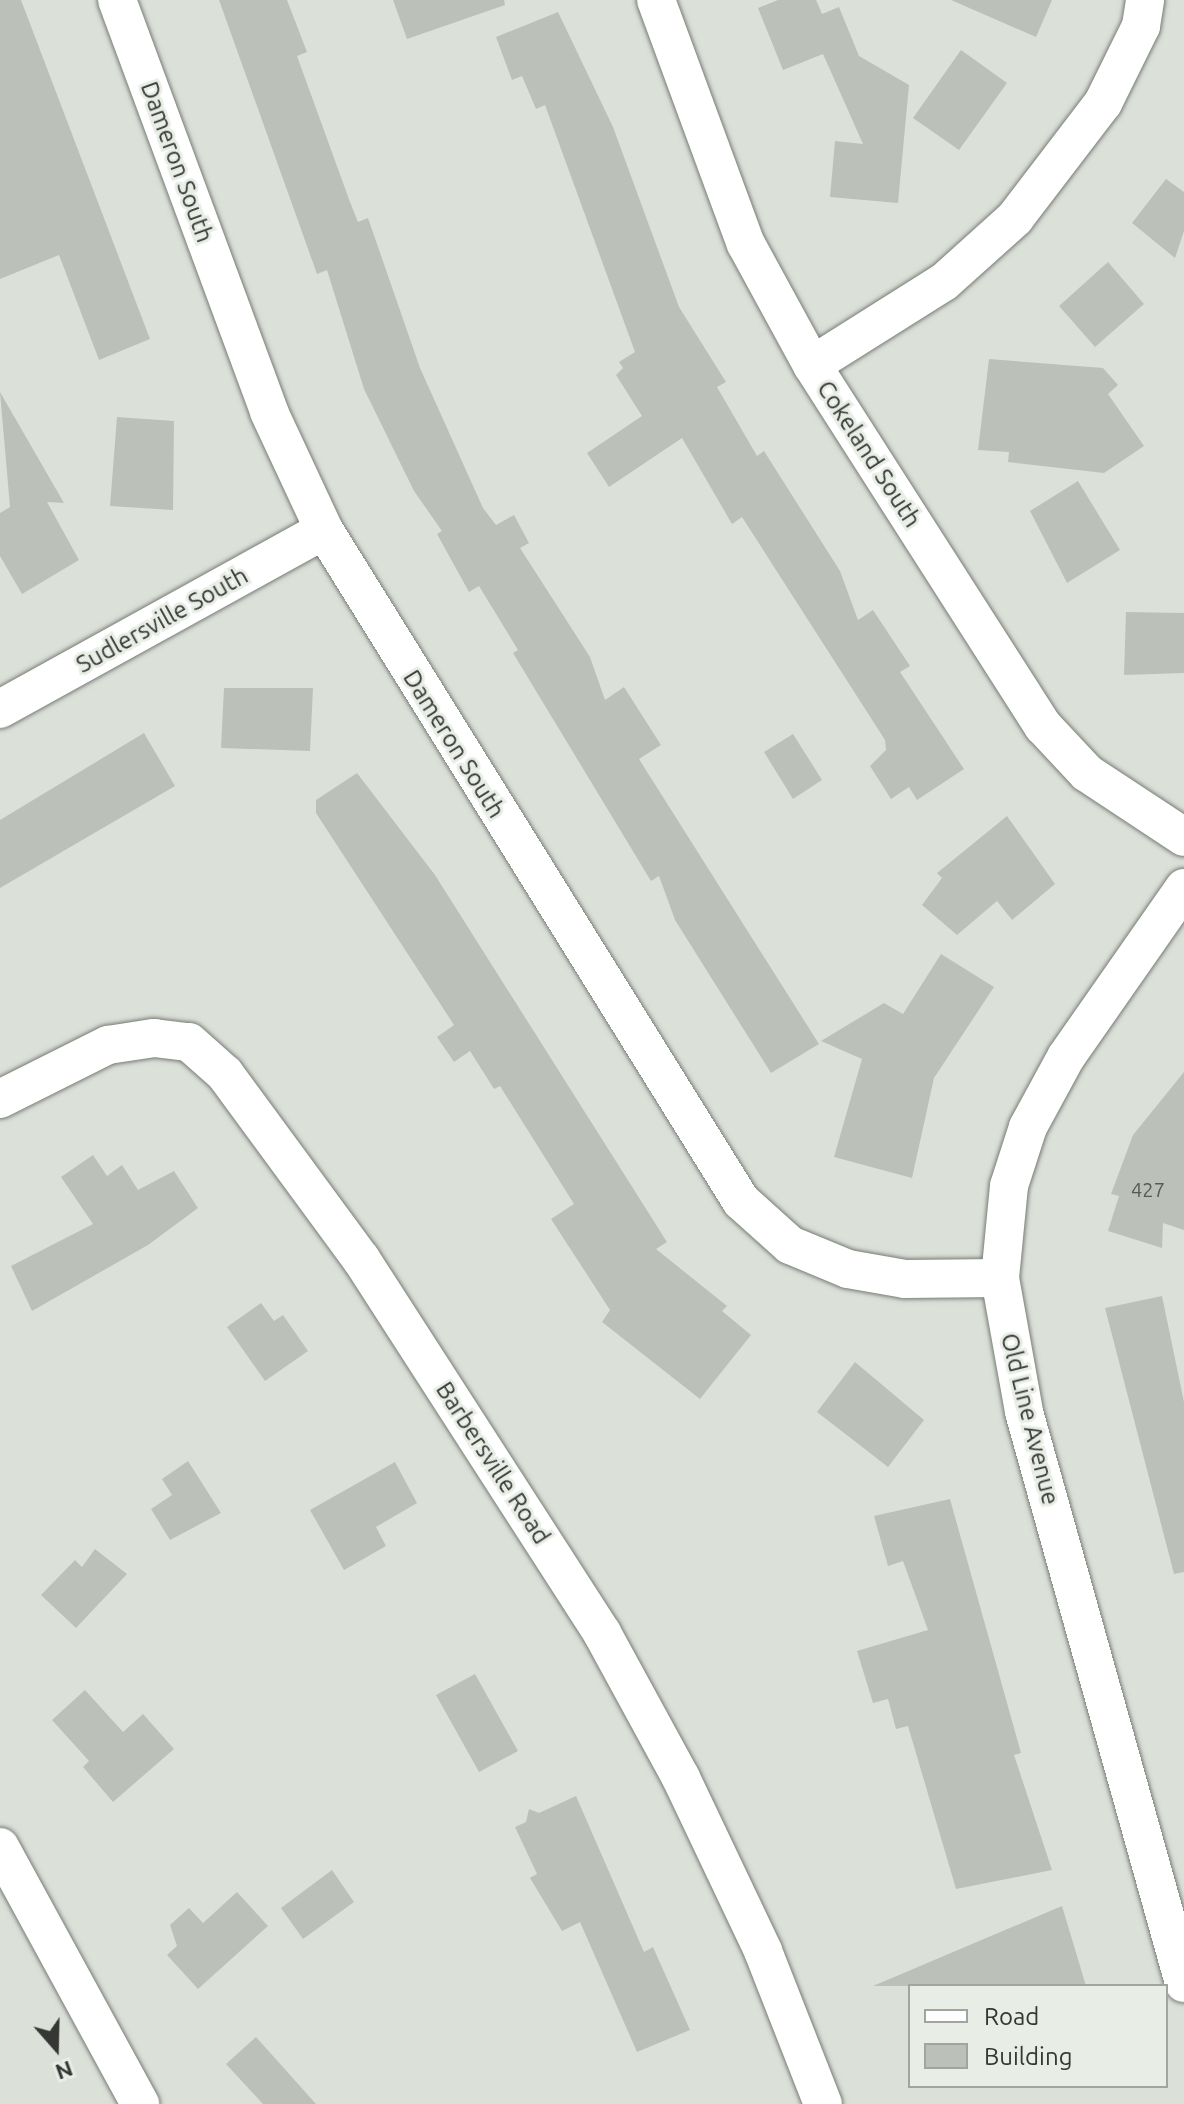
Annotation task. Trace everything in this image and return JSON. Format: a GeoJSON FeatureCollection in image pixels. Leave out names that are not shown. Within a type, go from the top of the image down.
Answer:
{"type":"FeatureCollection","features":[{"type":"Feature","properties":{"kind":"street","name":"Dameron South"},"geometry":{"type":"LineString","coordinates":[[117,0],[269,412],[324,530],[741,1201],[790,1245],[848,1269],[905,1279],[1000,1278]]}},
{"type":"Feature","properties":{"kind":"street","name":"Cokeland South"},"geometry":{"type":"LineString","coordinates":[[656,0],[746,244],[812,365],[1043,726],[1087,773],[1184,837]]}},
{"type":"Feature","properties":{"kind":"street"},"geometry":{"type":"LineString","coordinates":[[812,365],[944,282],[1015,218],[1103,103],[1141,26],[1145,0]]}},
{"type":"Feature","properties":{"kind":"street","name":"Sudlersville South"},"geometry":{"type":"LineString","coordinates":[[0,709],[324,530]]}},
{"type":"Feature","properties":{"kind":"street","name":"Old Line Avenue"},"geometry":{"type":"LineString","coordinates":[[1184,888],[1066,1057],[1028,1127],[1009,1186],[1000,1278],[1024,1412],[1184,1983]]}},
{"type":"Feature","properties":{"kind":"street","name":"Barbersville Road"},"geometry":{"type":"LineString","coordinates":[[0,1099],[108,1045],[154,1038],[189,1042],[225,1074],[361,1259],[602,1633],[681,1778],[763,1951],[823,2104]]}},
{"type":"Feature","properties":{"kind":"street"},"geometry":{"type":"LineString","coordinates":[[0,1847],[140,2104]]}},
{"type":"Feature","properties":{"kind":"building"},"geometry":{"type":"Polygon","coordinates":[[[0,0],[21,0],[150,339],[99,360],[59,255],[0,279],[0,0]]]}},
{"type":"Feature","properties":{"kind":"building"},"geometry":{"type":"Polygon","coordinates":[[[219,0],[287,0],[307,52],[297,56],[350,202],[358,222],[368,218],[420,368],[483,508],[496,525],[514,515],[529,543],[520,548],[590,657],[605,700],[624,687],[661,745],[639,759],[819,1044],[771,1073],[675,920],[659,876],[651,881],[513,653],[518,650],[479,586],[469,592],[437,534],[442,531],[414,491],[364,389],[327,270],[317,274],[219,0]]]}},
{"type":"Feature","properties":{"kind":"building"},"geometry":{"type":"Polygon","coordinates":[[[393,0],[504,0],[505,5],[407,39],[393,0]]]}},
{"type":"Feature","properties":{"kind":"building"},"geometry":{"type":"Polygon","coordinates":[[[778,0],[816,0],[822,14],[839,7],[859,56],[909,85],[898,203],[830,197],[835,141],[863,144],[823,54],[783,70],[758,8],[778,0]]]}},
{"type":"Feature","properties":{"kind":"building"},"geometry":{"type":"Polygon","coordinates":[[[951,0],[1052,0],[1036,37],[951,0]]]}},
{"type":"Feature","properties":{"kind":"building"},"geometry":{"type":"Polygon","coordinates":[[[558,12],[613,127],[679,307],[726,382],[717,387],[757,456],[764,451],[840,571],[858,620],[873,610],[910,666],[900,672],[964,769],[917,800],[909,787],[891,799],[870,766],[886,750],[885,740],[742,517],[732,524],[682,438],[609,487],[587,453],[642,416],[616,375],[623,368],[619,362],[635,352],[545,105],[536,109],[522,76],[512,80],[496,37],[558,12]]]}},
{"type":"Feature","properties":{"kind":"building"},"geometry":{"type":"Polygon","coordinates":[[[961,50],[1007,83],[959,150],[913,118],[961,50]]]}},
{"type":"Feature","properties":{"kind":"building"},"geometry":{"type":"Polygon","coordinates":[[[1166,179],[1184,192],[1184,231],[1175,258],[1132,223],[1166,179]]]}},
{"type":"Feature","properties":{"kind":"building"},"geometry":{"type":"Polygon","coordinates":[[[1108,262],[1144,304],[1095,347],[1059,306],[1108,262]]]}},
{"type":"Feature","properties":{"kind":"building"},"geometry":{"type":"Polygon","coordinates":[[[989,359],[1103,368],[1118,385],[1108,394],[1144,446],[1104,473],[1008,462],[1009,452],[978,450],[989,359]]]}},
{"type":"Feature","properties":{"kind":"building"},"geometry":{"type":"Polygon","coordinates":[[[0,392],[64,503],[47,502],[79,560],[22,594],[0,556],[0,513],[10,507],[0,392]]]}},
{"type":"Feature","properties":{"kind":"building"},"geometry":{"type":"Polygon","coordinates":[[[117,417],[174,421],[173,510],[110,506],[117,417]]]}},
{"type":"Feature","properties":{"kind":"building"},"geometry":{"type":"Polygon","coordinates":[[[1078,481],[1120,550],[1067,583],[1030,511],[1078,481]]]}},
{"type":"Feature","properties":{"kind":"building"},"geometry":{"type":"Polygon","coordinates":[[[1126,612],[1184,613],[1184,673],[1124,675],[1126,612]]]}},
{"type":"Feature","properties":{"kind":"building"},"geometry":{"type":"Polygon","coordinates":[[[224,688],[313,688],[310,751],[221,748],[224,688]]]}},
{"type":"Feature","properties":{"kind":"building"},"geometry":{"type":"Polygon","coordinates":[[[144,733],[175,786],[0,888],[0,820],[144,733]]]}},
{"type":"Feature","properties":{"kind":"building"},"geometry":{"type":"Polygon","coordinates":[[[793,734],[822,780],[793,799],[764,752],[793,734]]]}},
{"type":"Feature","properties":{"kind":"building"},"geometry":{"type":"Polygon","coordinates":[[[357,773],[435,875],[667,1242],[656,1249],[727,1306],[722,1311],[751,1335],[700,1399],[602,1322],[610,1310],[551,1219],[574,1204],[500,1086],[494,1089],[470,1051],[454,1062],[437,1037],[454,1025],[316,813],[316,800],[357,773]]]}},
{"type":"Feature","properties":{"kind":"building"},"geometry":{"type":"Polygon","coordinates":[[[1007,816],[1055,884],[1012,920],[997,901],[957,935],[922,905],[942,878],[937,873],[1007,816]]]}},
{"type":"Feature","properties":{"kind":"building"},"geometry":{"type":"Polygon","coordinates":[[[941,954],[994,987],[934,1078],[912,1178],[834,1157],[862,1059],[821,1041],[884,1003],[903,1014],[941,954]]]}},
{"type":"Feature","properties":{"kind":"building"},"geometry":{"type":"Polygon","coordinates":[[[1184,1072],[1184,1230],[1163,1223],[1162,1248],[1108,1231],[1119,1196],[1111,1194],[1133,1135],[1184,1072]]]}},
{"type":"Feature","properties":{"kind":"building"},"geometry":{"type":"Polygon","coordinates":[[[93,1155],[107,1176],[122,1165],[138,1190],[174,1171],[198,1208],[148,1245],[32,1311],[11,1266],[93,1224],[61,1177],[93,1155]]]}},
{"type":"Feature","properties":{"kind":"building"},"geometry":{"type":"Polygon","coordinates":[[[1162,1296],[1184,1402],[1184,1572],[1174,1574],[1105,1308],[1162,1296]]]}},
{"type":"Feature","properties":{"kind":"building"},"geometry":{"type":"Polygon","coordinates":[[[261,1303],[274,1321],[283,1315],[308,1351],[265,1381],[227,1327],[261,1303]]]}},
{"type":"Feature","properties":{"kind":"building"},"geometry":{"type":"Polygon","coordinates":[[[855,1362],[924,1420],[888,1467],[817,1412],[855,1362]]]}},
{"type":"Feature","properties":{"kind":"building"},"geometry":{"type":"Polygon","coordinates":[[[188,1461],[221,1513],[170,1540],[151,1509],[172,1495],[162,1479],[188,1461]]]}},
{"type":"Feature","properties":{"kind":"building"},"geometry":{"type":"Polygon","coordinates":[[[395,1462],[417,1503],[376,1527],[386,1546],[344,1570],[310,1510],[395,1462]]]}},
{"type":"Feature","properties":{"kind":"building"},"geometry":{"type":"Polygon","coordinates":[[[950,1499],[1021,1753],[1014,1755],[1052,1870],[956,1889],[908,1726],[896,1729],[888,1699],[873,1703],[857,1651],[928,1630],[903,1561],[888,1566],[874,1516],[950,1499]]]}},
{"type":"Feature","properties":{"kind":"building"},"geometry":{"type":"Polygon","coordinates":[[[95,1549],[127,1574],[76,1628],[41,1595],[75,1560],[82,1567],[95,1549]]]}},
{"type":"Feature","properties":{"kind":"building"},"geometry":{"type":"Polygon","coordinates":[[[475,1674],[518,1751],[479,1772],[436,1695],[475,1674]]]}},
{"type":"Feature","properties":{"kind":"building"},"geometry":{"type":"Polygon","coordinates":[[[85,1690],[123,1732],[143,1714],[174,1749],[113,1802],[83,1767],[89,1761],[52,1720],[85,1690]]]}},
{"type":"Feature","properties":{"kind":"building"},"geometry":{"type":"Polygon","coordinates":[[[576,1796],[644,1952],[653,1947],[690,2030],[637,2052],[580,1922],[562,1931],[530,1878],[537,1874],[515,1827],[526,1822],[529,1809],[539,1813],[576,1796]]]}},
{"type":"Feature","properties":{"kind":"building"},"geometry":{"type":"Polygon","coordinates":[[[332,1870],[354,1902],[303,1939],[281,1908],[332,1870]]]}},
{"type":"Feature","properties":{"kind":"building"},"geometry":{"type":"Polygon","coordinates":[[[237,1892],[268,1926],[198,1989],[167,1955],[177,1946],[170,1925],[189,1908],[203,1923],[237,1892]]]}},
{"type":"Feature","properties":{"kind":"building"},"geometry":{"type":"Polygon","coordinates":[[[1062,1906],[1085,1984],[908,1984],[873,1986],[1062,1906]]]}},
{"type":"Feature","properties":{"kind":"building"},"geometry":{"type":"Polygon","coordinates":[[[256,2037],[316,2104],[263,2104],[226,2064],[256,2037]]]}}]}
